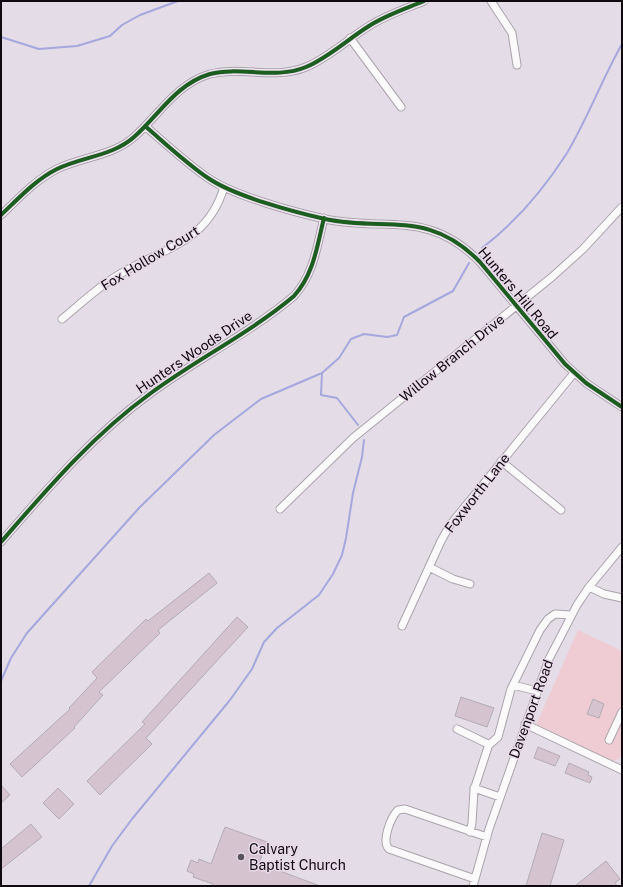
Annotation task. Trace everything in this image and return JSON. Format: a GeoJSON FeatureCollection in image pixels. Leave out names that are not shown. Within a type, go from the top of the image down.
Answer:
{"type":"FeatureCollection","features":[{"type":"Feature","properties":{"kind":"street"},"geometry":{"type":"LineString","coordinates":[[1,215],[48,174],[67,164],[119,147],[134,138],[172,97],[187,85],[201,78],[220,72],[274,72],[299,69],[312,64],[350,38],[385,17],[424,1]]}},
{"type":"Feature","properties":{"kind":"street"},"geometry":{"type":"LineString","coordinates":[[491,1],[512,33],[517,65]]}},
{"type":"Feature","properties":{"kind":"street"},"geometry":{"type":"LineString","coordinates":[[350,38],[401,107]]}},
{"type":"Feature","properties":{"kind":"street","name":"Hunters Hill Road"},"geometry":{"type":"LineString","coordinates":[[145,126],[191,166],[209,179],[224,187],[261,200],[324,218],[339,221],[414,226],[445,235],[466,248],[574,373],[621,404]]}},
{"type":"Feature","properties":{"kind":"street","name":"Fox Hollow Court"},"geometry":{"type":"LineString","coordinates":[[62,319],[115,277],[178,244],[198,231],[215,210],[224,187]]}},
{"type":"Feature","properties":{"kind":"street","name":"Willow Branch Drive"},"geometry":{"type":"LineString","coordinates":[[280,509],[354,438],[516,306],[583,249],[622,207]]}},
{"type":"Feature","properties":{"kind":"street","name":"Hunters Woods Drive"},"geometry":{"type":"LineString","coordinates":[[1,542],[55,480],[108,428],[152,392],[294,296],[304,284],[310,271],[324,218]]}},
{"type":"Feature","properties":{"kind":"street","name":"Foxworth Lane"},"geometry":{"type":"LineString","coordinates":[[402,626],[450,525],[574,373]]}},
{"type":"Feature","properties":{"kind":"street"},"geometry":{"type":"LineString","coordinates":[[501,461],[561,510]]}},
{"type":"Feature","properties":{"kind":"street","name":"Davenport Road"},"geometry":{"type":"LineString","coordinates":[[474,883],[486,838],[549,659],[571,615],[589,587],[622,548]]}},
{"type":"Feature","properties":{"kind":"street"},"geometry":{"type":"LineString","coordinates":[[429,567],[452,579],[470,584]]}},
{"type":"Feature","properties":{"kind":"street"},"geometry":{"type":"LineString","coordinates":[[589,587],[604,594],[622,598]]}},
{"type":"Feature","properties":{"kind":"street"},"geometry":{"type":"LineString","coordinates":[[470,832],[474,788],[489,744],[498,737],[513,685],[540,630],[548,619],[560,613],[571,615]]}},
{"type":"Feature","properties":{"kind":"street"},"geometry":{"type":"LineString","coordinates":[[513,685],[537,691]]}},
{"type":"Feature","properties":{"kind":"street"},"geometry":{"type":"LineString","coordinates":[[609,740],[622,712]]}},
{"type":"Feature","properties":{"kind":"street"},"geometry":{"type":"LineString","coordinates":[[525,724],[621,767]]}},
{"type":"Feature","properties":{"kind":"street"},"geometry":{"type":"LineString","coordinates":[[457,729],[489,744]]}},
{"type":"Feature","properties":{"kind":"street"},"geometry":{"type":"LineString","coordinates":[[474,788],[500,797]]}},
{"type":"Feature","properties":{"kind":"street"},"geometry":{"type":"LineString","coordinates":[[474,883],[389,849],[385,840],[394,814],[398,810],[405,809],[486,838]]}},
{"type":"Feature","properties":{"kind":"shaded area"},"geometry":{"type":"Polygon","coordinates":[[[578,630],[622,651],[622,753],[619,759],[612,761],[536,725],[578,630]]]}},
{"type":"Feature","properties":{"kind":"building"},"geometry":{"type":"Polygon","coordinates":[[[209,573],[217,583],[158,630],[160,633],[99,692],[103,695],[74,727],[75,728],[22,777],[10,764],[70,709],[69,708],[97,678],[92,672],[146,619],[148,621],[209,573]]]}},
{"type":"Feature","properties":{"kind":"building"},"geometry":{"type":"Polygon","coordinates":[[[237,617],[248,627],[146,738],[152,744],[100,795],[87,781],[145,724],[142,722],[237,617]]]}},
{"type":"Feature","properties":{"kind":"building"},"geometry":{"type":"Polygon","coordinates":[[[461,697],[494,708],[487,727],[455,716],[461,697]]]}},
{"type":"Feature","properties":{"kind":"building"},"geometry":{"type":"Polygon","coordinates":[[[593,699],[604,704],[599,718],[587,714],[593,699]]]}},
{"type":"Feature","properties":{"kind":"building"},"geometry":{"type":"Polygon","coordinates":[[[538,747],[560,756],[555,766],[534,758],[538,747]]]}},
{"type":"Feature","properties":{"kind":"building"},"geometry":{"type":"Polygon","coordinates":[[[569,763],[589,772],[588,775],[592,777],[590,783],[565,773],[569,763]]]}},
{"type":"Feature","properties":{"kind":"building"},"geometry":{"type":"Polygon","coordinates":[[[1,785],[10,795],[1,803],[1,785]]]}},
{"type":"Feature","properties":{"kind":"building"},"geometry":{"type":"Polygon","coordinates":[[[58,788],[74,804],[59,819],[43,803],[58,788]]]}},
{"type":"Feature","properties":{"kind":"building"},"geometry":{"type":"Polygon","coordinates":[[[31,824],[42,837],[1,869],[1,849],[31,824]]]}},
{"type":"Feature","properties":{"kind":"building","name":"Calvary Baptist Church"},"geometry":{"type":"Polygon","coordinates":[[[225,827],[267,842],[258,866],[272,871],[274,865],[281,868],[280,871],[320,886],[212,886],[213,884],[193,877],[194,874],[187,871],[191,860],[198,863],[199,859],[211,864],[225,827]]]}},
{"type":"Feature","properties":{"kind":"building"},"geometry":{"type":"Polygon","coordinates":[[[542,833],[564,840],[550,886],[526,886],[542,833]]]}},
{"type":"Feature","properties":{"kind":"building"},"geometry":{"type":"Polygon","coordinates":[[[606,861],[620,879],[615,883],[617,886],[575,886],[606,861]]]}},
{"type":"Feature","properties":{"kind":"waterway"},"geometry":{"type":"LineString","coordinates":[[1,37],[39,49],[77,46],[110,36],[122,25],[140,15],[178,1]]}},
{"type":"Feature","properties":{"kind":"waterway"},"geometry":{"type":"LineString","coordinates":[[482,248],[518,216],[529,204],[567,153],[575,140],[622,44]]}},
{"type":"Feature","properties":{"kind":"waterway"},"geometry":{"type":"LineString","coordinates":[[1,681],[11,658],[27,633],[139,508],[214,435],[261,399],[322,373],[339,358],[351,339],[364,334],[387,337],[397,335],[404,317],[453,291],[469,263]]}},
{"type":"Feature","properties":{"kind":"waterway"},"geometry":{"type":"LineString","coordinates":[[322,373],[321,395],[337,398],[358,425]]}},
{"type":"Feature","properties":{"kind":"waterway"},"geometry":{"type":"LineString","coordinates":[[89,886],[112,846],[132,819],[230,700],[252,669],[264,642],[277,628],[319,595],[333,574],[342,555],[346,538],[353,493],[362,457],[364,440]]}},
{"type":"Feature","properties":{"kind":"cycle path"},"geometry":{"type":"LineString","coordinates":[[1,215],[27,190],[49,173],[66,165],[107,152],[126,143],[134,137],[169,101],[187,85],[198,79],[210,74],[222,72],[234,71],[270,73],[294,71],[306,67],[322,59],[375,22],[424,1]]}},
{"type":"Feature","properties":{"kind":"cycle path"},"geometry":{"type":"LineString","coordinates":[[145,126],[184,160],[208,178],[219,185],[248,197],[281,208],[325,219],[425,229],[443,235],[461,245],[480,262],[565,364],[586,383],[622,407]]}},
{"type":"Feature","properties":{"kind":"cycle path"},"geometry":{"type":"LineString","coordinates":[[1,542],[72,463],[130,409],[151,393],[260,322],[294,296],[306,278],[314,259],[324,218]]}},
{"type":"Feature","properties":{"kind":"place","name":"Calvary Baptist Church"},"geometry":{"type":"Point","coordinates":[241,857]}}]}
